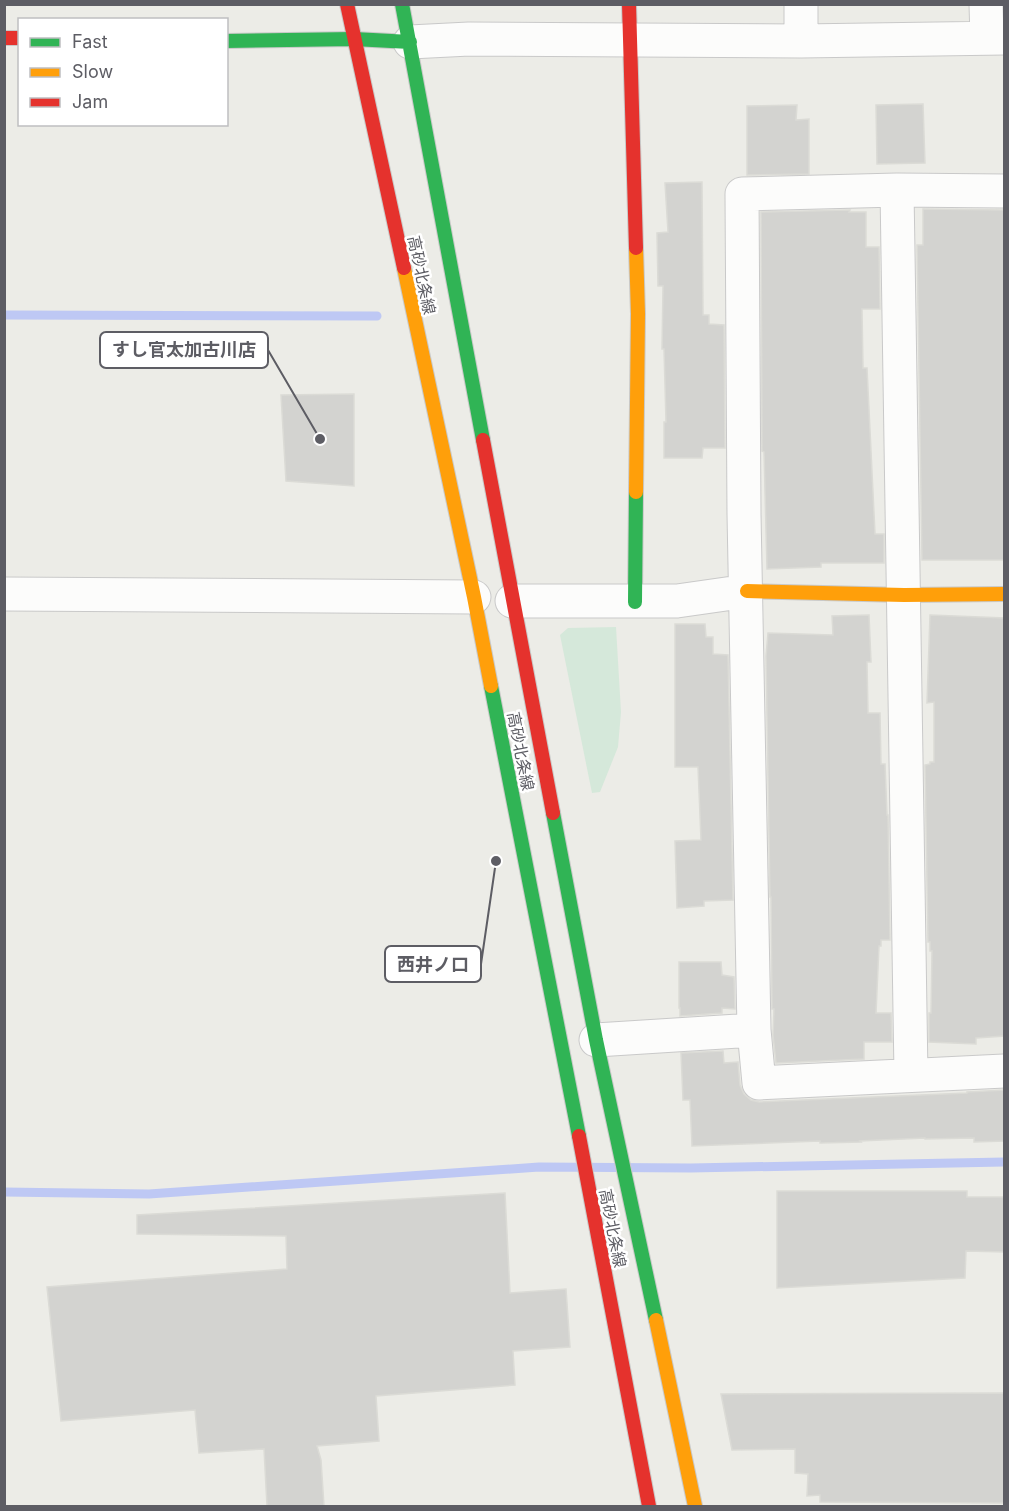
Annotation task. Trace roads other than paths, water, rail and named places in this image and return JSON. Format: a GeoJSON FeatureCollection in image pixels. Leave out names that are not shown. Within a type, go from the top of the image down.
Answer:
{"type":"FeatureCollection","features":[{"type":"Feature","properties":{"kind":"main road","name":"高砂北条線"},"geometry":{"type":"LineString","coordinates":[[347,4],[474,597],[649,1506]]}},
{"type":"Feature","properties":{"kind":"main road","name":"高砂北条線"},"geometry":{"type":"LineString","coordinates":[[402,4],[596,1040],[695,1506]]}},
{"type":"Feature","properties":{"kind":"main road"},"geometry":{"type":"LineString","coordinates":[[629,4],[638,314],[635,602]]}},
{"type":"Feature","properties":{"kind":"main road"},"geometry":{"type":"LineString","coordinates":[[228,41],[354,39],[410,42]]}},
{"type":"Feature","properties":{"kind":"main road"},"geometry":{"type":"LineString","coordinates":[[747,591],[904,595],[1005,594]]}},
{"type":"Feature","properties":{"kind":"street"},"geometry":{"type":"LineString","coordinates":[[801,4],[801,41]]}},
{"type":"Feature","properties":{"kind":"street"},"geometry":{"type":"LineString","coordinates":[[410,42],[469,39],[801,41],[996,38],[986,4]]}},
{"type":"Feature","properties":{"kind":"street"},"geometry":{"type":"LineString","coordinates":[[1005,191],[897,190],[742,194],[744,502],[754,1030],[759,1083],[1005,1071]]}},
{"type":"Feature","properties":{"kind":"street"},"geometry":{"type":"LineString","coordinates":[[897,190],[911,1076]]}},
{"type":"Feature","properties":{"kind":"street"},"geometry":{"type":"LineString","coordinates":[[512,601],[676,602],[747,591]]}},
{"type":"Feature","properties":{"kind":"street"},"geometry":{"type":"LineString","coordinates":[[4,594],[474,597]]}},
{"type":"Feature","properties":{"kind":"street"},"geometry":{"type":"LineString","coordinates":[[596,1040],[754,1030]]}},
{"type":"Feature","properties":{"kind":"waterway"},"geometry":{"type":"LineString","coordinates":[[4,315],[377,316]]}},
{"type":"Feature","properties":{"kind":"waterway"},"geometry":{"type":"LineString","coordinates":[[4,1192],[149,1194],[539,1167],[691,1168],[1004,1162]]}},
{"type":"Feature","properties":{"kind":"place","name":"すし官太加古川店"},"geometry":{"type":"Point","coordinates":[320,439]}},
{"type":"Feature","properties":{"kind":"place","name":"西井ノ口"},"geometry":{"type":"Point","coordinates":[496,861]}}]}
